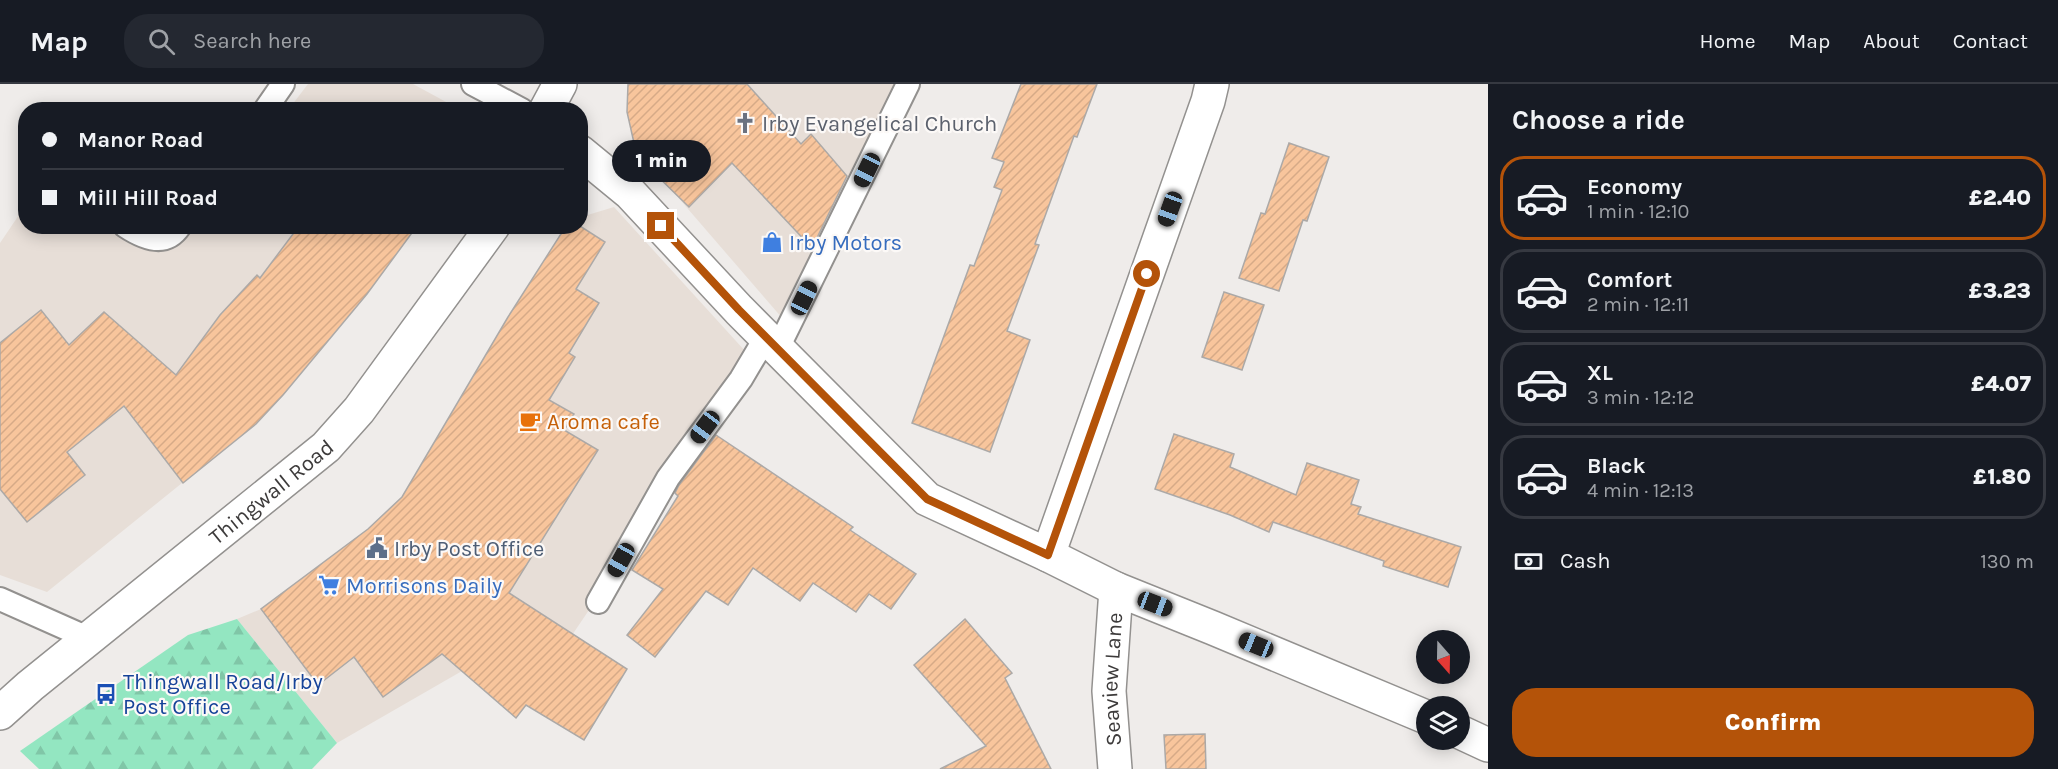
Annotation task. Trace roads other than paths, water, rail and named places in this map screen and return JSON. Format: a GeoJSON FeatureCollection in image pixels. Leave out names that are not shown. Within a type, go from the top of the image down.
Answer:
{"type":"FeatureCollection","features":[{"type":"Feature","properties":{"kind":"street"},"geometry":{"type":"LineString","coordinates":[[550,102],[560,84]]}},
{"type":"Feature","properties":{"kind":"street"},"geometry":{"type":"LineString","coordinates":[[1048,555],[1208,101],[1212,84]]}},
{"type":"Feature","properties":{"kind":"street"},"geometry":{"type":"LineString","coordinates":[[588,159],[630,193],[772,343],[927,499],[1116,589],[1416,713]]}},
{"type":"Feature","properties":{"kind":"street","name":"Thingwall Road"},"geometry":{"type":"LineString","coordinates":[[0,713],[326,447],[359,410],[488,234]]}},
{"type":"Feature","properties":{"kind":"street","name":"Seaview Lane"},"geometry":{"type":"LineString","coordinates":[[1115,769],[1109,692],[1116,589]]}},
{"type":"Feature","properties":{"kind":"street"},"geometry":{"type":"LineString","coordinates":[[1470,737],[1488,745]]}},
{"type":"Feature","properties":{"kind":"lane"},"geometry":{"type":"LineString","coordinates":[[271,102],[283,84]]}},
{"type":"Feature","properties":{"kind":"lane"},"geometry":{"type":"LineString","coordinates":[[473,84],[507,102]]}},
{"type":"Feature","properties":{"kind":"lane"},"geometry":{"type":"LineString","coordinates":[[598,602],[668,478],[741,379],[772,343],[908,84]]}},
{"type":"Feature","properties":{"kind":"lane"},"geometry":{"type":"LineString","coordinates":[[137,234],[160,240],[171,234]]}},
{"type":"Feature","properties":{"kind":"lane"},"geometry":{"type":"LineString","coordinates":[[0,599],[90,639]]}},
{"type":"Feature","properties":{"kind":"place","name":"Irby Evangelical Church"},"geometry":{"type":"Point","coordinates":[745,123]}},
{"type":"Feature","properties":{"kind":"place","name":"Irby Motors"},"geometry":{"type":"Point","coordinates":[772,242]}},
{"type":"Feature","properties":{"kind":"place","name":"Aroma cafe"},"geometry":{"type":"Point","coordinates":[530,421]}},
{"type":"Feature","properties":{"kind":"place","name":"Irby Post Office"},"geometry":{"type":"Point","coordinates":[377,548]}},
{"type":"Feature","properties":{"kind":"place","name":"Morrisons Daily"},"geometry":{"type":"Point","coordinates":[329,585]}},
{"type":"Feature","properties":{"kind":"place","name":"Thingwall Road/Irby Post Office"},"geometry":{"type":"Point","coordinates":[106,694]}}]}
